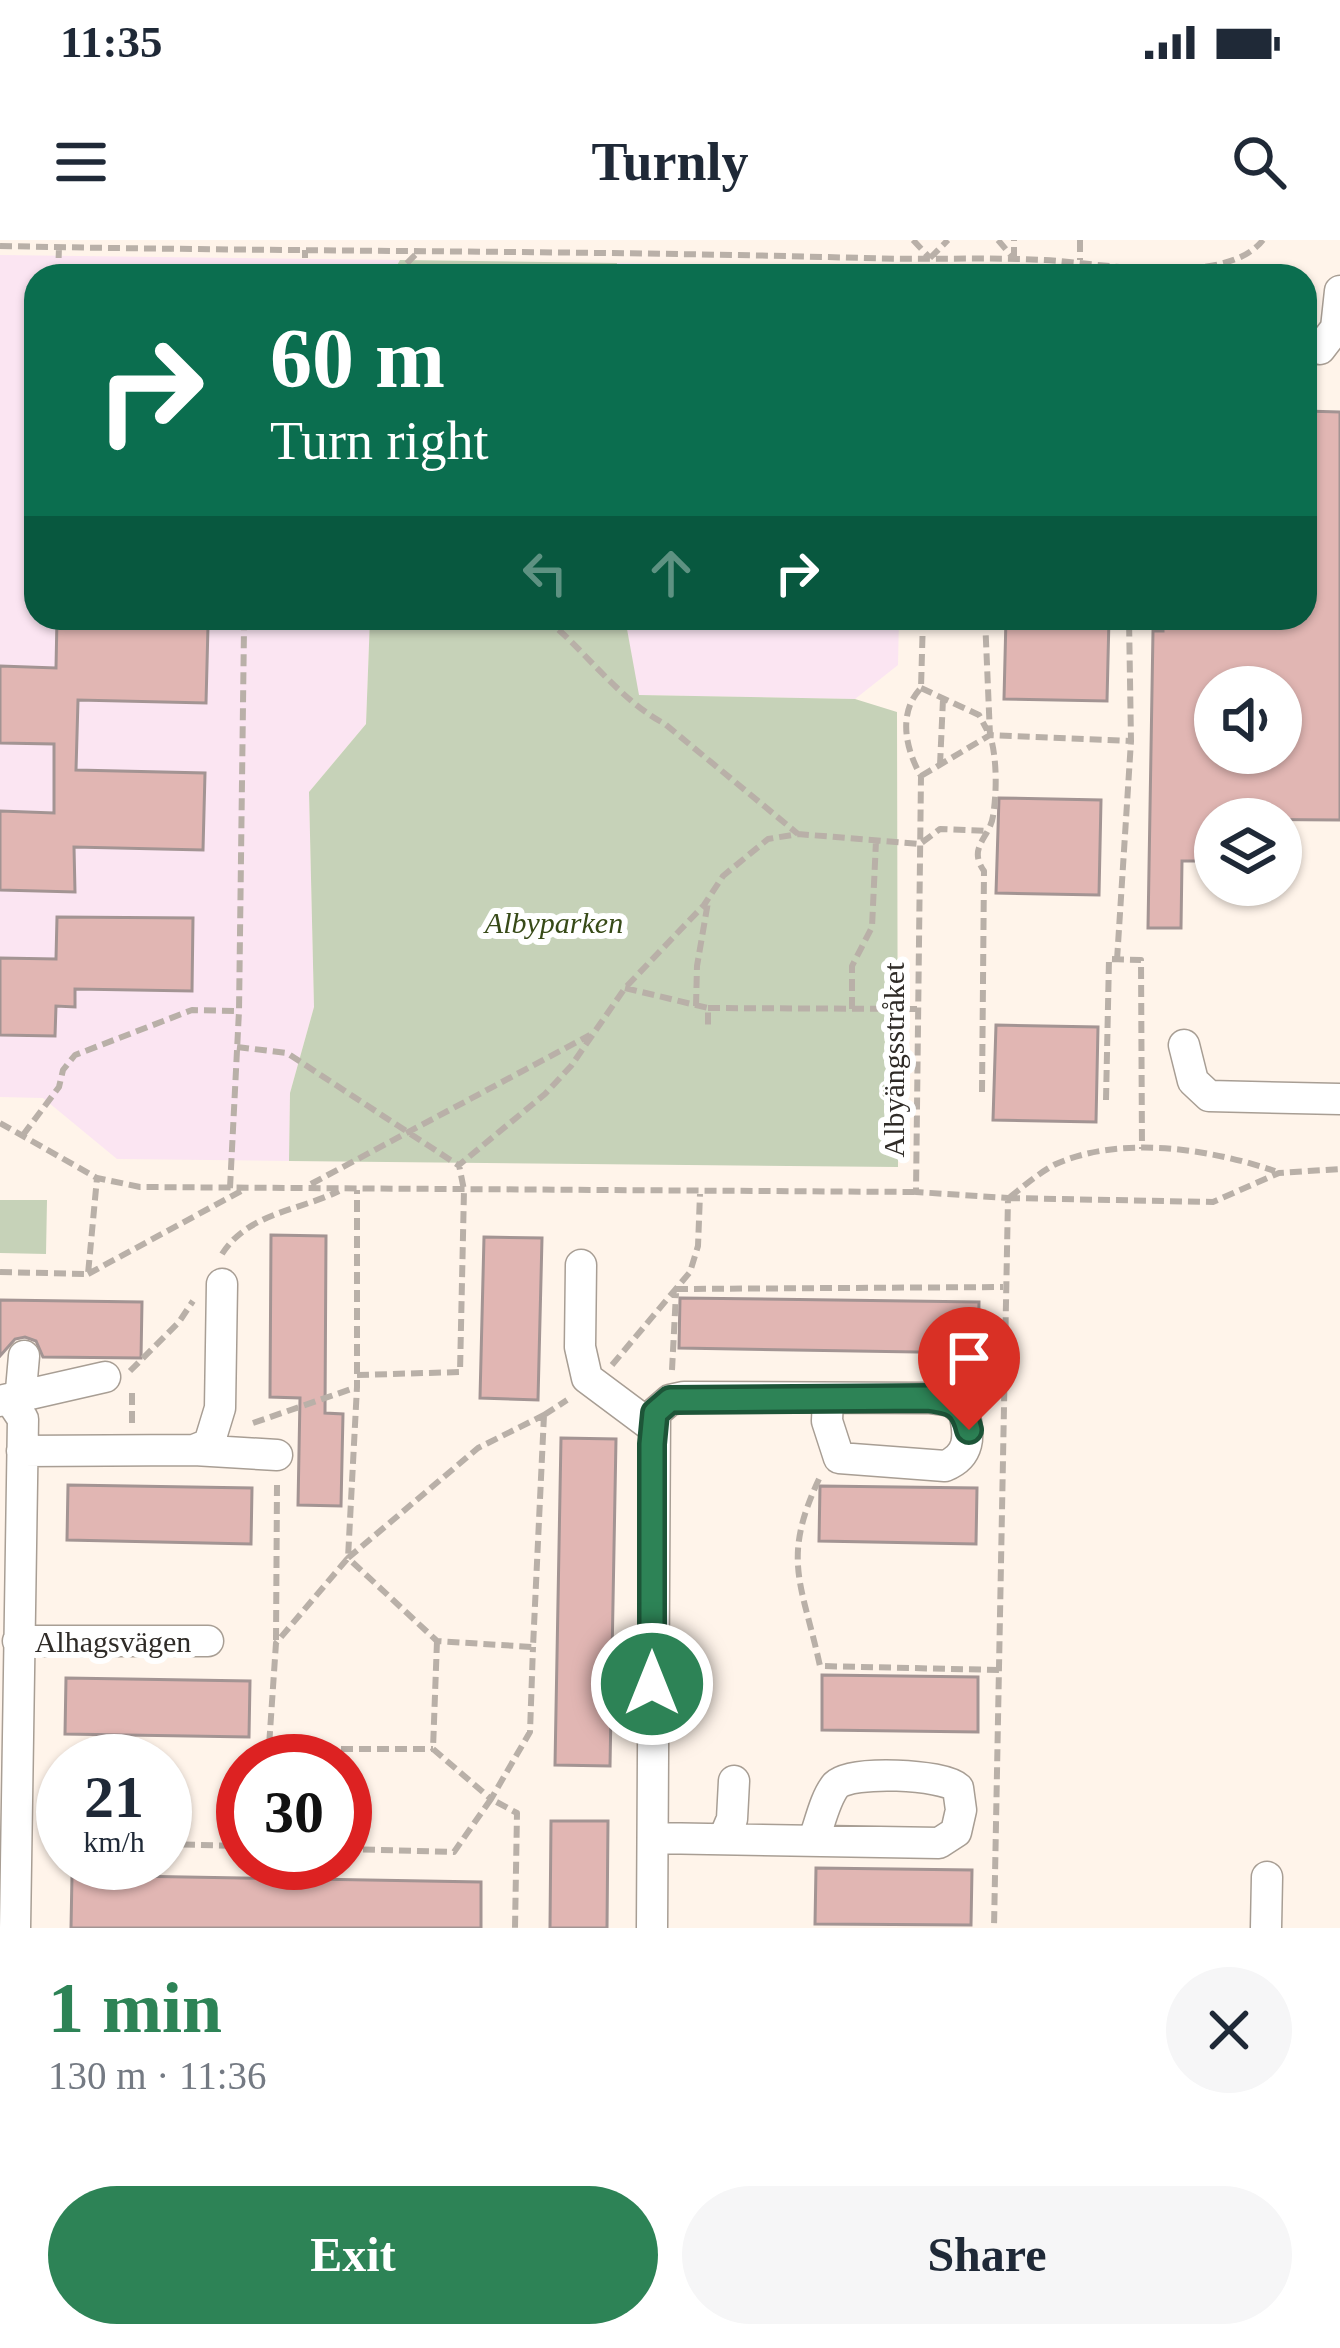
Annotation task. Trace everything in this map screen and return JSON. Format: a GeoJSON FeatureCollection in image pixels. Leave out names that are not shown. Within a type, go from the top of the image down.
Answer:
{"type":"FeatureCollection","features":[{"type":"Feature","properties":{"kind":"street"},"geometry":{"type":"LineString","coordinates":[[1320,349],[1336,328],[1340,291]]}},
{"type":"Feature","properties":{"kind":"street"},"geometry":{"type":"LineString","coordinates":[[1184,1045],[1193,1081],[1208,1096],[1340,1099]]}},
{"type":"Feature","properties":{"kind":"street"},"geometry":{"type":"LineString","coordinates":[[581,1265],[580,1347],[587,1378],[653,1436]]}},
{"type":"Feature","properties":{"kind":"street"},"geometry":{"type":"LineString","coordinates":[[203,1443],[220,1408],[222,1284]]}},
{"type":"Feature","properties":{"kind":"street"},"geometry":{"type":"LineString","coordinates":[[5,1401],[21,1390],[24,1356]]}},
{"type":"Feature","properties":{"kind":"street"},"geometry":{"type":"LineString","coordinates":[[5,1401],[104,1377]]}},
{"type":"Feature","properties":{"kind":"street"},"geometry":{"type":"LineString","coordinates":[[652,1928],[655,1413],[670,1400],[828,1398]]}},
{"type":"Feature","properties":{"kind":"street","name":"Alhagsvägen"},"geometry":{"type":"LineString","coordinates":[[5,1401],[23,1420],[12,1629],[15,1928]]}},
{"type":"Feature","properties":{"kind":"street"},"geometry":{"type":"LineString","coordinates":[[22,1451],[131,1451],[203,1443],[277,1455]]}},
{"type":"Feature","properties":{"kind":"street","name":"Alhagsvägen"},"geometry":{"type":"LineString","coordinates":[[12,1629],[208,1641]]}},
{"type":"Feature","properties":{"kind":"street"},"geometry":{"type":"LineString","coordinates":[[724,1838],[732,1820],[734,1781]]}},
{"type":"Feature","properties":{"kind":"street"},"geometry":{"type":"LineString","coordinates":[[653,1838],[814,1839]]}},
{"type":"Feature","properties":{"kind":"street"},"geometry":{"type":"LineString","coordinates":[[1266,1928],[1268,1877]]}},
{"type":"Feature","properties":{"kind":"path"},"geometry":{"type":"LineString","coordinates":[[344,240],[344,250]]}},
{"type":"Feature","properties":{"kind":"path"},"geometry":{"type":"LineString","coordinates":[[913,240],[930,258]]}},
{"type":"Feature","properties":{"kind":"path"},"geometry":{"type":"LineString","coordinates":[[930,264],[948,240]]}},
{"type":"Feature","properties":{"kind":"path"},"geometry":{"type":"LineString","coordinates":[[998,240],[1014,259]]}},
{"type":"Feature","properties":{"kind":"path"},"geometry":{"type":"LineString","coordinates":[[1014,240],[1014,259]]}},
{"type":"Feature","properties":{"kind":"path"},"geometry":{"type":"LineString","coordinates":[[1080,240],[1081,262]]}},
{"type":"Feature","properties":{"kind":"path"},"geometry":{"type":"LineString","coordinates":[[1226,264],[1253,252],[1263,240]]}},
{"type":"Feature","properties":{"kind":"path"},"geometry":{"type":"LineString","coordinates":[[0,246],[254,245],[305,250],[1014,259],[1087,264]]}},
{"type":"Feature","properties":{"kind":"path"},"geometry":{"type":"LineString","coordinates":[[58,264],[59,248]]}},
{"type":"Feature","properties":{"kind":"path"},"geometry":{"type":"LineString","coordinates":[[305,250],[305,264]]}},
{"type":"Feature","properties":{"kind":"path"},"geometry":{"type":"LineString","coordinates":[[406,264],[418,252]]}},
{"type":"Feature","properties":{"kind":"path"},"geometry":{"type":"LineString","coordinates":[[230,1188],[244,630]]}},
{"type":"Feature","properties":{"kind":"path"},"geometry":{"type":"LineString","coordinates":[[560,630],[641,712],[665,724],[798,834]]}},
{"type":"Feature","properties":{"kind":"path","name":"Albyängsstråket"},"geometry":{"type":"LineString","coordinates":[[923,630],[921,688],[911,699],[907,752],[921,776],[916,1192],[1213,1202],[1279,1172]]}},
{"type":"Feature","properties":{"kind":"path"},"geometry":{"type":"LineString","coordinates":[[986,630],[990,735]]}},
{"type":"Feature","properties":{"kind":"path"},"geometry":{"type":"LineString","coordinates":[[1117,959],[1131,741],[1129,630]]}},
{"type":"Feature","properties":{"kind":"path"},"geometry":{"type":"LineString","coordinates":[[921,688],[979,715],[995,751],[993,821],[978,844],[977,861],[984,871],[982,1092]]}},
{"type":"Feature","properties":{"kind":"path"},"geometry":{"type":"LineString","coordinates":[[940,765],[943,699]]}},
{"type":"Feature","properties":{"kind":"path"},"geometry":{"type":"LineString","coordinates":[[921,776],[990,735],[1131,741]]}},
{"type":"Feature","properties":{"kind":"path"},"geometry":{"type":"LineString","coordinates":[[459,1165],[545,1094],[625,988],[736,862],[768,839],[798,834],[920,844],[940,829],[986,831]]}},
{"type":"Feature","properties":{"kind":"path"},"geometry":{"type":"LineString","coordinates":[[852,1009],[852,966],[872,926],[876,841]]}},
{"type":"Feature","properties":{"kind":"path"},"geometry":{"type":"LineString","coordinates":[[696,1006],[697,966],[709,897]]}},
{"type":"Feature","properties":{"kind":"path"},"geometry":{"type":"LineString","coordinates":[[1106,1100],[1109,959],[1141,960],[1142,1149]]}},
{"type":"Feature","properties":{"kind":"path"},"geometry":{"type":"LineString","coordinates":[[625,988],[708,1009],[917,1009]]}},
{"type":"Feature","properties":{"kind":"path"},"geometry":{"type":"LineString","coordinates":[[708,1009],[708,1029]]}},
{"type":"Feature","properties":{"kind":"path"},"geometry":{"type":"LineString","coordinates":[[23,1135],[59,1088],[63,1070],[75,1055],[193,1010],[238,1010]]}},
{"type":"Feature","properties":{"kind":"path"},"geometry":{"type":"LineString","coordinates":[[308,1186],[593,1033]]}},
{"type":"Feature","properties":{"kind":"path"},"geometry":{"type":"LineString","coordinates":[[237,1047],[287,1053],[459,1165],[464,1190],[460,1372],[357,1375]]}},
{"type":"Feature","properties":{"kind":"path"},"geometry":{"type":"LineString","coordinates":[[0,1123],[97,1178],[140,1187],[916,1192]]}},
{"type":"Feature","properties":{"kind":"path"},"geometry":{"type":"LineString","coordinates":[[994,1928],[1008,1198],[1054,1165],[1106,1149],[1239,1159],[1279,1172],[1340,1169]]}},
{"type":"Feature","properties":{"kind":"path"},"geometry":{"type":"LineString","coordinates":[[88,1274],[97,1178]]}},
{"type":"Feature","properties":{"kind":"path"},"geometry":{"type":"LineString","coordinates":[[0,1272],[88,1274],[248,1188]]}},
{"type":"Feature","properties":{"kind":"path"},"geometry":{"type":"LineString","coordinates":[[223,1251],[254,1222],[342,1189]]}},
{"type":"Feature","properties":{"kind":"path"},"geometry":{"type":"LineString","coordinates":[[357,1190],[357,1388],[348,1558],[436,1641],[532,1647]]}},
{"type":"Feature","properties":{"kind":"path"},"geometry":{"type":"LineString","coordinates":[[602,1377],[690,1272],[698,1246],[700,1194]]}},
{"type":"Feature","properties":{"kind":"path"},"geometry":{"type":"LineString","coordinates":[[676,1289],[1004,1287]]}},
{"type":"Feature","properties":{"kind":"path"},"geometry":{"type":"LineString","coordinates":[[670,1400],[676,1289]]}},
{"type":"Feature","properties":{"kind":"path"},"geometry":{"type":"LineString","coordinates":[[131,1451],[132,1389],[124,1376],[158,1346],[191,1304]]}},
{"type":"Feature","properties":{"kind":"path"},"geometry":{"type":"LineString","coordinates":[[203,1443],[357,1388]]}},
{"type":"Feature","properties":{"kind":"path"},"geometry":{"type":"LineString","coordinates":[[277,1643],[348,1558],[478,1448],[567,1400]]}},
{"type":"Feature","properties":{"kind":"path"},"geometry":{"type":"LineString","coordinates":[[372,1850],[454,1852],[530,1732],[544,1415]]}},
{"type":"Feature","properties":{"kind":"path"},"geometry":{"type":"LineString","coordinates":[[269,1734],[277,1643],[277,1455]]}},
{"type":"Feature","properties":{"kind":"path"},"geometry":{"type":"LineString","coordinates":[[821,1475],[796,1535],[794,1557],[820,1666],[999,1670]]}},
{"type":"Feature","properties":{"kind":"path"},"geometry":{"type":"LineString","coordinates":[[433,1749],[436,1641]]}},
{"type":"Feature","properties":{"kind":"path"},"geometry":{"type":"LineString","coordinates":[[372,1749],[433,1749],[491,1799],[517,1813],[514,1928]]}},
{"type":"Feature","properties":{"kind":"shaded area"},"geometry":{"type":"Polygon","coordinates":[[[0,255],[400,260],[398,264],[24,264],[24,630],[370,630],[366,724],[309,792],[314,1007],[290,1093],[289,1161],[117,1159],[43,1098],[0,1097],[0,255]]]}},
{"type":"Feature","properties":{"kind":"shaded area"},"geometry":{"type":"Polygon","coordinates":[[[627,630],[899,630],[898,665],[855,699],[638,695],[627,630]]]}},
{"type":"Feature","properties":{"kind":"green space"},"geometry":{"type":"Polygon","coordinates":[[[400,260],[617,263],[617,264],[398,264],[400,260]]]}},
{"type":"Feature","properties":{"kind":"green space","name":"Albyparken"},"geometry":{"type":"Polygon","coordinates":[[[370,630],[627,630],[639,695],[855,699],[897,712],[898,1167],[289,1161],[290,1093],[314,1007],[309,792],[366,724],[370,630]]]}},
{"type":"Feature","properties":{"kind":"green space"},"geometry":{"type":"Polygon","coordinates":[[[0,1200],[47,1200],[46,1254],[0,1253],[0,1200]]]}},
{"type":"Feature","properties":{"kind":"building"},"geometry":{"type":"Polygon","coordinates":[[[1317,411],[1340,412],[1340,820],[1302,820],[1302,798],[1194,798],[1194,861],[1182,861],[1181,928],[1148,928],[1153,631],[1317,630],[1317,411]]]}},
{"type":"Feature","properties":{"kind":"building"},"geometry":{"type":"Polygon","coordinates":[[[57,630],[208,630],[206,703],[78,700],[76,770],[205,773],[203,850],[74,847],[75,892],[0,890],[0,811],[54,813],[54,744],[0,743],[0,666],[56,668],[57,630]]]}},
{"type":"Feature","properties":{"kind":"building"},"geometry":{"type":"Polygon","coordinates":[[[1006,630],[1109,630],[1107,701],[1004,699],[1006,630]]]}},
{"type":"Feature","properties":{"kind":"building"},"geometry":{"type":"Polygon","coordinates":[[[999,798],[1101,800],[1099,895],[996,893],[999,798]]]}},
{"type":"Feature","properties":{"kind":"building"},"geometry":{"type":"Polygon","coordinates":[[[57,917],[193,918],[192,991],[75,989],[75,1007],[56,1006],[55,1036],[0,1035],[0,958],[56,959],[57,917]]]}},
{"type":"Feature","properties":{"kind":"building"},"geometry":{"type":"Polygon","coordinates":[[[996,1025],[1098,1027],[1096,1122],[993,1120],[996,1025]]]}},
{"type":"Feature","properties":{"kind":"building"},"geometry":{"type":"Polygon","coordinates":[[[271,1235],[326,1236],[325,1413],[343,1414],[341,1506],[298,1505],[300,1398],[270,1397],[271,1235]]]}},
{"type":"Feature","properties":{"kind":"building"},"geometry":{"type":"Polygon","coordinates":[[[484,1237],[542,1238],[538,1400],[480,1398],[484,1237]]]}},
{"type":"Feature","properties":{"kind":"building"},"geometry":{"type":"Polygon","coordinates":[[[680,1298],[979,1302],[978,1353],[679,1348],[680,1298]]]}},
{"type":"Feature","properties":{"kind":"building"},"geometry":{"type":"Polygon","coordinates":[[[0,1300],[142,1302],[141,1358],[43,1357],[36,1341],[25,1337],[15,1339],[0,1356],[0,1300]]]}},
{"type":"Feature","properties":{"kind":"building"},"geometry":{"type":"Polygon","coordinates":[[[561,1438],[616,1439],[610,1766],[555,1765],[561,1438]]]}},
{"type":"Feature","properties":{"kind":"building"},"geometry":{"type":"Polygon","coordinates":[[[68,1485],[252,1488],[251,1544],[67,1540],[68,1485]]]}},
{"type":"Feature","properties":{"kind":"building"},"geometry":{"type":"Polygon","coordinates":[[[820,1486],[977,1488],[976,1544],[819,1541],[820,1486]]]}},
{"type":"Feature","properties":{"kind":"building"},"geometry":{"type":"Polygon","coordinates":[[[822,1675],[978,1677],[978,1732],[822,1730],[822,1675]]]}},
{"type":"Feature","properties":{"kind":"building"},"geometry":{"type":"Polygon","coordinates":[[[66,1678],[250,1681],[249,1734],[65,1734],[66,1678]]]}},
{"type":"Feature","properties":{"kind":"building"},"geometry":{"type":"Polygon","coordinates":[[[551,1821],[608,1821],[607,1928],[550,1928],[551,1821]]]}},
{"type":"Feature","properties":{"kind":"building"},"geometry":{"type":"Polygon","coordinates":[[[816,1868],[972,1870],[971,1925],[815,1924],[816,1868]]]}},
{"type":"Feature","properties":{"kind":"building"},"geometry":{"type":"Polygon","coordinates":[[[192,1877],[216,1877],[216,1890],[372,1890],[372,1880],[481,1882],[481,1928],[71,1928],[72,1890],[192,1890],[192,1877]]]}},
{"type":"Feature","properties":{"kind":"route"},"geometry":{"type":"LineString","coordinates":[[652,1684],[652,1444],[655,1413],[670,1400],[928,1398],[952,1401],[964,1412],[969,1430]]}}]}
